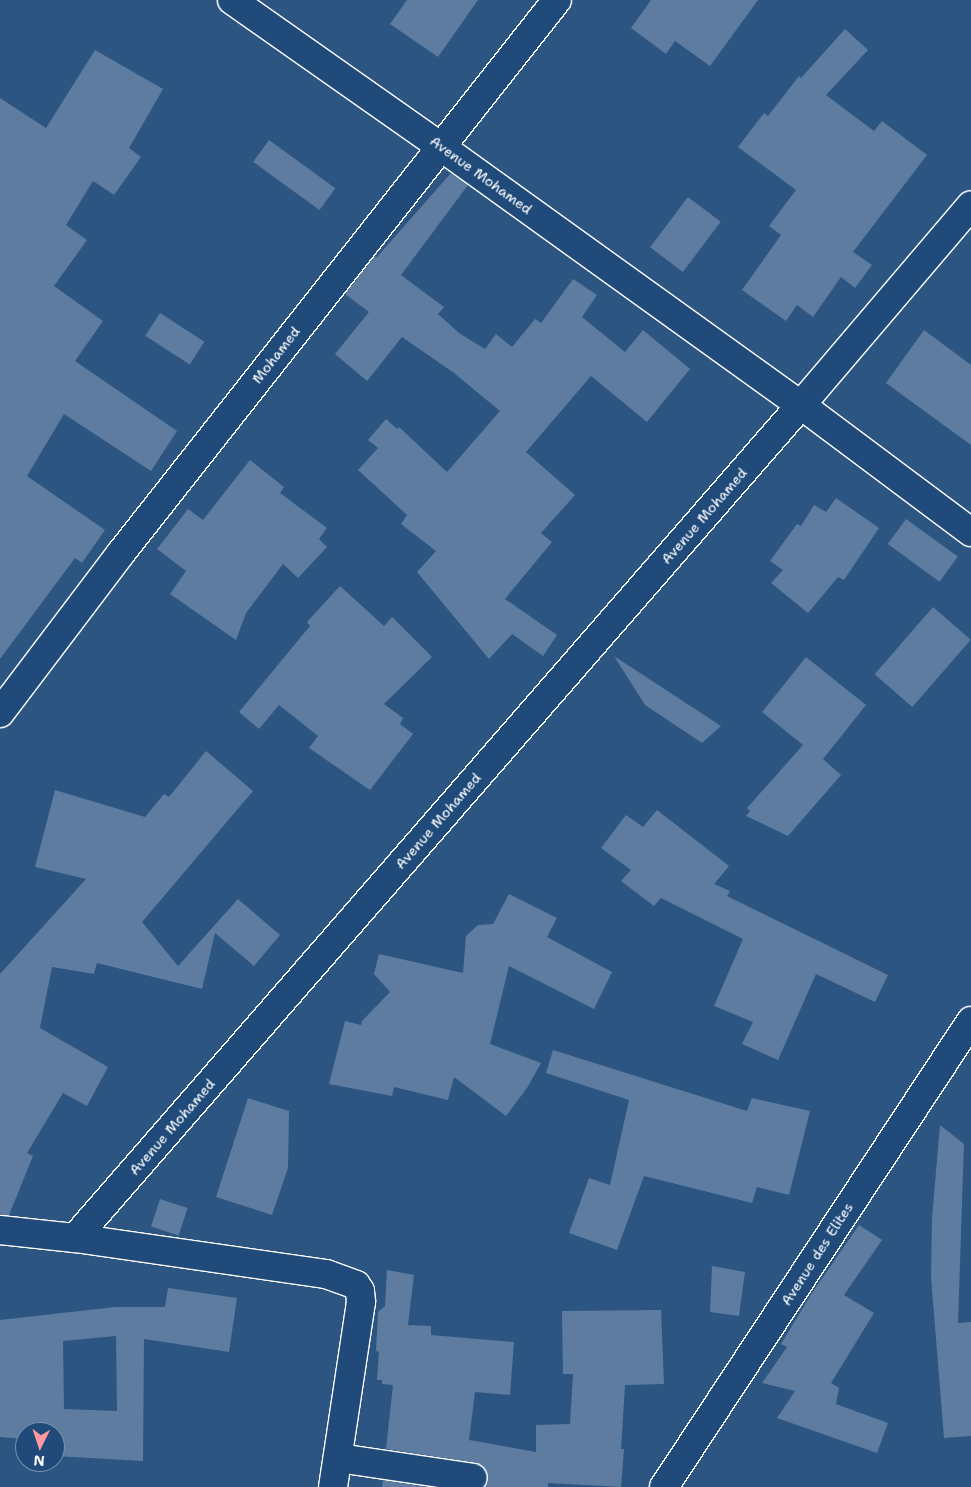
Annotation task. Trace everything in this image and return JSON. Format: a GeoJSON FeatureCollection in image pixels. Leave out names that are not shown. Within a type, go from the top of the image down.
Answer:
{"type":"FeatureCollection","features":[{"type":"Feature","properties":{"kind":"street","name":"Avenue Mohamed"},"geometry":{"type":"LineString","coordinates":[[232,0],[440,146],[801,405],[971,532]]}},
{"type":"Feature","properties":{"kind":"street","name":"Mohamed"},"geometry":{"type":"LineString","coordinates":[[0,713],[121,553],[557,0]]}},
{"type":"Feature","properties":{"kind":"street","name":"Avenue Mohamed"},"geometry":{"type":"LineString","coordinates":[[75,1238],[801,405],[971,204]]}},
{"type":"Feature","properties":{"kind":"street","name":"Avenue des Elites"},"geometry":{"type":"LineString","coordinates":[[664,1487],[971,1021]]}},
{"type":"Feature","properties":{"kind":"street"},"geometry":{"type":"LineString","coordinates":[[0,1230],[75,1238],[326,1274],[356,1285],[360,1291],[361,1302],[333,1487]]}},
{"type":"Feature","properties":{"kind":"street"},"geometry":{"type":"LineString","coordinates":[[338,1458],[473,1478]]}},
{"type":"Feature","properties":{"kind":"building"},"geometry":{"type":"Polygon","coordinates":[[[407,0],[478,0],[438,57],[390,24],[407,0]]]}},
{"type":"Feature","properties":{"kind":"building"},"geometry":{"type":"Polygon","coordinates":[[[651,0],[758,0],[710,66],[675,41],[666,54],[631,28],[651,0]]]}},
{"type":"Feature","properties":{"kind":"building"},"geometry":{"type":"Polygon","coordinates":[[[845,29],[868,50],[826,95],[874,131],[882,121],[927,155],[853,252],[872,265],[855,288],[841,277],[813,317],[797,305],[786,321],[742,290],[781,235],[769,226],[796,190],[738,147],[764,113],[768,116],[799,76],[801,78],[845,29]]]}},
{"type":"Feature","properties":{"kind":"building"},"geometry":{"type":"Polygon","coordinates":[[[95,50],[163,89],[129,148],[141,157],[114,195],[93,181],[66,225],[87,240],[54,286],[103,321],[75,361],[177,431],[151,471],[64,414],[27,476],[105,530],[82,563],[75,558],[0,659],[0,98],[46,128],[95,50]]]}},
{"type":"Feature","properties":{"kind":"building"},"geometry":{"type":"Polygon","coordinates":[[[269,140],[335,188],[319,210],[253,162],[269,140]]]}},
{"type":"Feature","properties":{"kind":"building"},"geometry":{"type":"Polygon","coordinates":[[[451,173],[468,185],[401,275],[444,307],[438,314],[459,333],[485,349],[496,334],[512,347],[535,319],[541,323],[573,279],[597,295],[582,317],[625,352],[643,330],[690,369],[647,422],[591,376],[526,452],[575,495],[541,533],[552,542],[505,599],[557,635],[543,656],[512,634],[489,659],[417,572],[436,551],[401,524],[407,515],[358,470],[378,448],[368,440],[386,419],[397,429],[399,427],[447,472],[500,411],[454,373],[402,337],[367,381],[335,354],[369,312],[345,294],[375,256],[377,257],[451,173]]]}},
{"type":"Feature","properties":{"kind":"building"},"geometry":{"type":"Polygon","coordinates":[[[688,197],[721,222],[683,272],[650,247],[688,197]]]}},
{"type":"Feature","properties":{"kind":"building"},"geometry":{"type":"Polygon","coordinates":[[[160,313],[204,342],[190,365],[145,336],[160,313]]]}},
{"type":"Feature","properties":{"kind":"building"},"geometry":{"type":"Polygon","coordinates":[[[924,330],[971,365],[971,445],[886,383],[924,330]]]}},
{"type":"Feature","properties":{"kind":"building"},"geometry":{"type":"Polygon","coordinates":[[[250,460],[284,487],[280,493],[327,528],[319,539],[327,547],[298,578],[283,564],[246,613],[236,640],[170,594],[186,571],[157,549],[188,509],[203,520],[250,460]]]}},
{"type":"Feature","properties":{"kind":"building"},"geometry":{"type":"Polygon","coordinates":[[[836,498],[879,528],[844,580],[838,577],[808,613],[771,583],[783,570],[770,561],[797,524],[801,526],[814,505],[826,512],[836,498]]]}},
{"type":"Feature","properties":{"kind":"building"},"geometry":{"type":"Polygon","coordinates":[[[906,519],[958,557],[940,582],[888,544],[906,519]]]}},
{"type":"Feature","properties":{"kind":"building"},"geometry":{"type":"Polygon","coordinates":[[[340,586],[384,626],[392,617],[432,657],[384,704],[403,718],[400,724],[413,734],[370,790],[309,748],[318,736],[279,705],[259,729],[239,712],[310,626],[307,622],[340,586]]]}},
{"type":"Feature","properties":{"kind":"building"},"geometry":{"type":"Polygon","coordinates":[[[933,607],[971,640],[912,707],[875,674],[933,607]]]}},
{"type":"Feature","properties":{"kind":"building"},"geometry":{"type":"Polygon","coordinates":[[[614,656],[721,726],[702,743],[645,705],[614,656]]]}},
{"type":"Feature","properties":{"kind":"building"},"geometry":{"type":"Polygon","coordinates":[[[806,657],[866,705],[823,759],[841,775],[788,836],[746,816],[750,811],[747,808],[803,745],[762,712],[806,657]]]}},
{"type":"Feature","properties":{"kind":"building"},"geometry":{"type":"Polygon","coordinates":[[[206,751],[253,791],[142,922],[178,966],[238,899],[280,935],[254,966],[215,933],[202,989],[97,963],[94,974],[52,967],[40,1028],[108,1067],[87,1106],[63,1093],[27,1153],[33,1156],[9,1215],[0,1215],[0,974],[86,879],[35,867],[55,790],[145,817],[164,794],[169,797],[206,751]]]}},
{"type":"Feature","properties":{"kind":"building"},"geometry":{"type":"Polygon","coordinates":[[[657,810],[729,866],[714,884],[730,891],[727,896],[888,975],[875,1002],[816,974],[778,1060],[742,1044],[753,1022],[714,1006],[743,939],[661,898],[654,906],[621,881],[631,870],[601,848],[626,815],[643,827],[657,810]]]}},
{"type":"Feature","properties":{"kind":"building"},"geometry":{"type":"Polygon","coordinates":[[[509,894],[557,918],[547,937],[612,972],[594,1009],[509,966],[490,1044],[541,1063],[527,1088],[506,1116],[454,1077],[448,1100],[394,1087],[392,1096],[329,1084],[345,1021],[361,1025],[362,1021],[390,992],[374,974],[379,954],[463,973],[466,936],[478,925],[493,924],[509,894]]]}},
{"type":"Feature","properties":{"kind":"building"},"geometry":{"type":"Polygon","coordinates":[[[553,1050],[747,1111],[752,1098],[810,1111],[789,1195],[757,1187],[752,1203],[644,1176],[617,1250],[569,1233],[589,1178],[610,1185],[629,1100],[546,1073],[553,1050]]]}},
{"type":"Feature","properties":{"kind":"building"},"geometry":{"type":"Polygon","coordinates":[[[248,1098],[289,1111],[288,1168],[272,1215],[216,1197],[248,1098]]]}},
{"type":"Feature","properties":{"kind":"building"},"geometry":{"type":"Polygon","coordinates":[[[940,1125],[964,1144],[958,1323],[971,1322],[971,1436],[944,1438],[931,1277],[932,1218],[940,1125]]]}},
{"type":"Feature","properties":{"kind":"building"},"geometry":{"type":"Polygon","coordinates":[[[160,1199],[188,1208],[179,1236],[151,1227],[160,1199]]]}},
{"type":"Feature","properties":{"kind":"building"},"geometry":{"type":"Polygon","coordinates":[[[859,1225],[882,1240],[844,1295],[874,1313],[831,1383],[839,1388],[836,1404],[888,1423],[877,1453],[777,1418],[795,1391],[762,1383],[787,1347],[781,1344],[812,1293],[859,1225]]]}},
{"type":"Feature","properties":{"kind":"building"},"geometry":{"type":"Polygon","coordinates":[[[712,1266],[745,1272],[739,1316],[710,1312],[712,1266]]]}},
{"type":"Feature","properties":{"kind":"building"},"geometry":{"type":"Polygon","coordinates":[[[387,1270],[414,1275],[408,1325],[431,1326],[431,1335],[514,1342],[510,1395],[475,1392],[469,1440],[536,1452],[536,1425],[570,1424],[573,1374],[563,1374],[562,1311],[661,1310],[664,1384],[625,1385],[621,1449],[624,1449],[621,1487],[548,1483],[548,1487],[486,1487],[488,1480],[487,1472],[483,1466],[476,1463],[386,1449],[393,1385],[382,1384],[382,1380],[377,1380],[379,1352],[376,1351],[378,1312],[385,1306],[387,1270]]]}},
{"type":"Feature","properties":{"kind":"building"},"geometry":{"type":"Polygon","coordinates":[[[168,1288],[237,1298],[229,1352],[144,1339],[143,1461],[65,1457],[65,1422],[15,1422],[15,1438],[0,1437],[0,1320],[115,1307],[165,1307],[168,1288]],[[116,1336],[63,1341],[64,1409],[117,1411],[116,1336]]]}},
{"type":"Feature","properties":{"kind":"building"},"geometry":{"type":"Polygon","coordinates":[[[383,1480],[427,1487],[382,1487],[383,1480]]]}}]}
